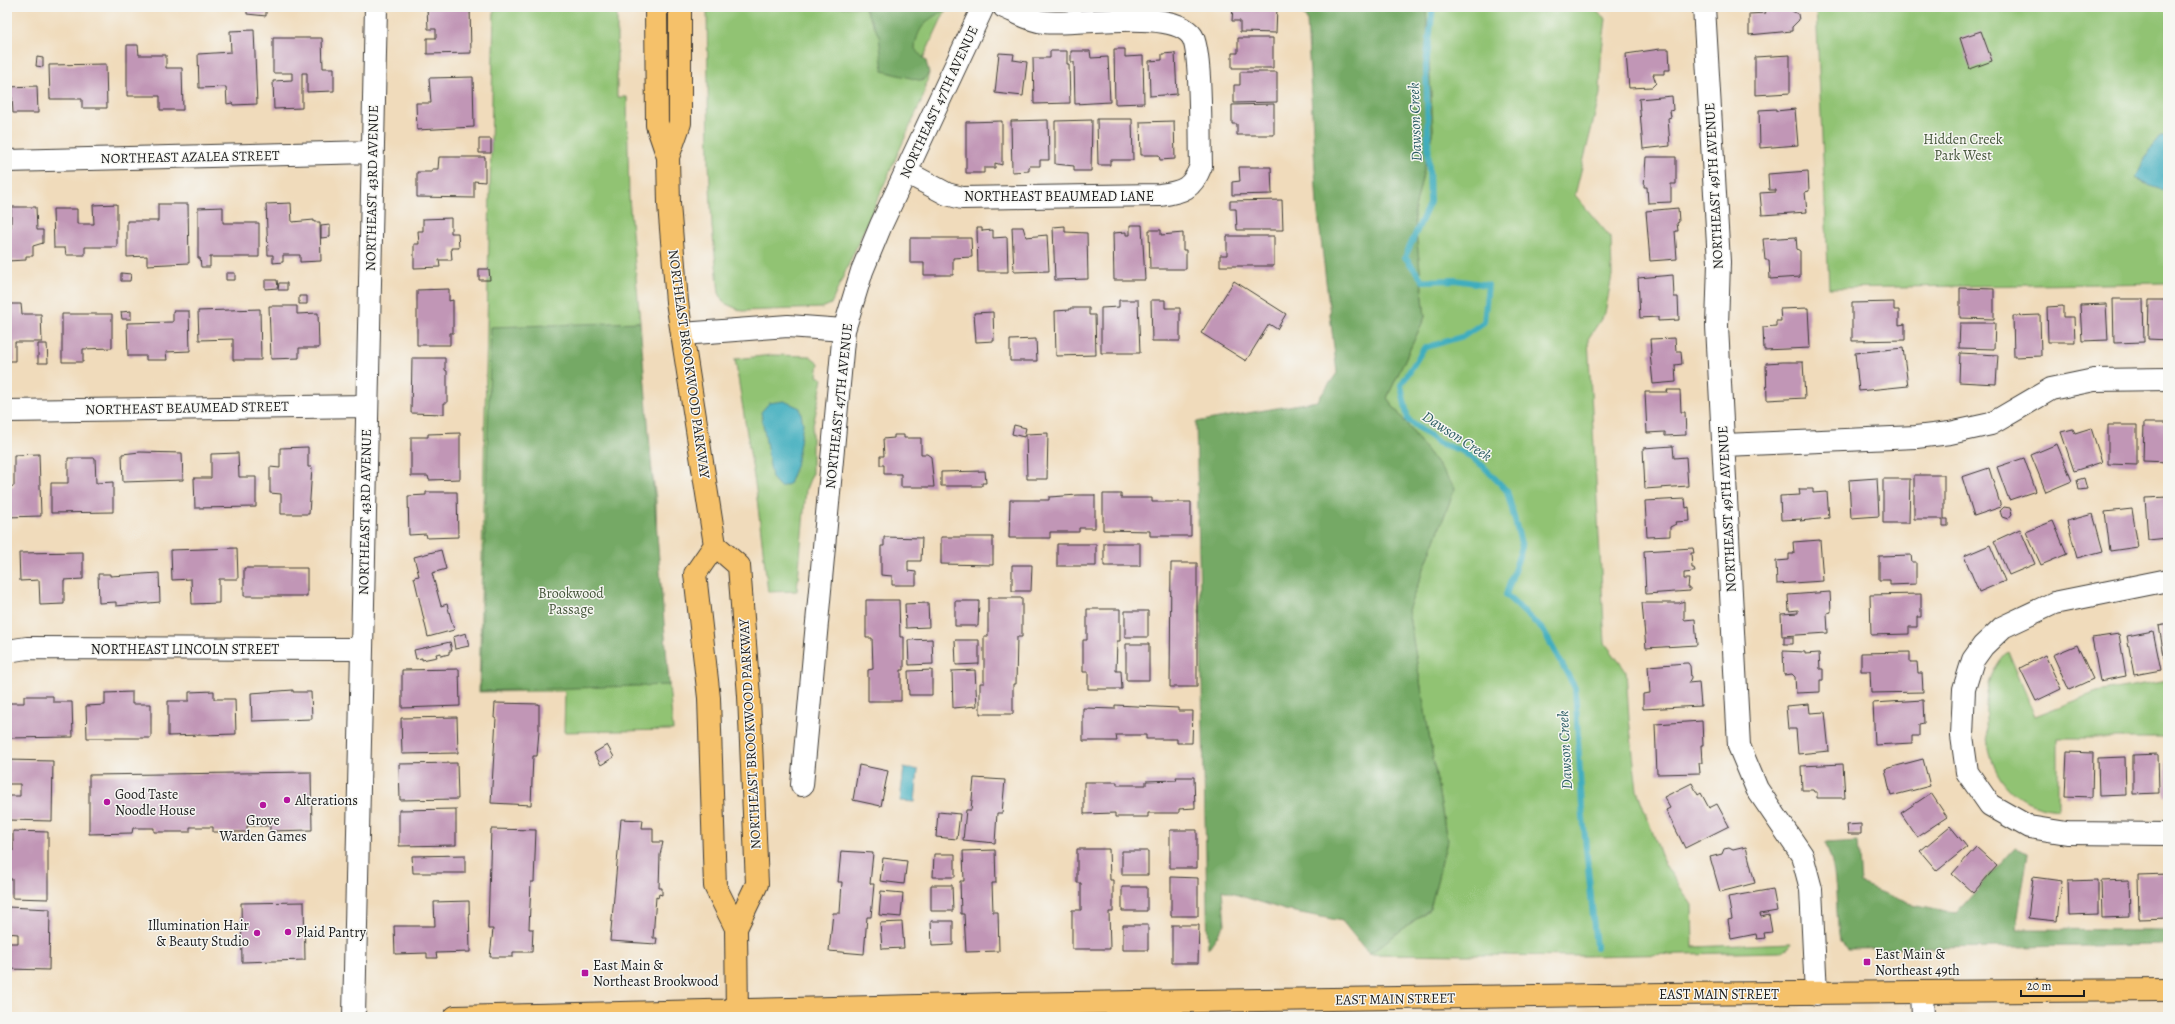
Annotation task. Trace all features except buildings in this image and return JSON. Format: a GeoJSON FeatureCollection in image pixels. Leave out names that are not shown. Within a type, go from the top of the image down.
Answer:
{"type":"FeatureCollection","features":[{"type":"Feature","properties":{"kind":"main road","name":"NORTHEAST BROOKWOOD PARKWAY"},"geometry":{"type":"LineString","coordinates":[[656,7],[657,125],[668,157],[669,204],[677,302],[714,545],[739,566],[749,696],[757,884],[736,928]]}},
{"type":"Feature","properties":{"kind":"main road","name":"NORTHEAST BROOKWOOD PARKWAY"},"geometry":{"type":"LineString","coordinates":[[668,157],[680,123],[680,7]]}},
{"type":"Feature","properties":{"kind":"main road","name":"NORTHEAST BROOKWOOD PARKWAY"},"geometry":{"type":"LineString","coordinates":[[714,545],[695,574],[709,698],[715,886],[736,928],[737,1014]]}},
{"type":"Feature","properties":{"kind":"main road","name":"EAST MAIN STREET"},"geometry":{"type":"LineString","coordinates":[[455,1017],[737,1014],[1004,1004],[2168,990]]}},
{"type":"Feature","properties":{"kind":"street","name":"NORTHEAST 43RD AVENUE"},"geometry":{"type":"LineString","coordinates":[[354,1017],[366,406],[376,7]]}},
{"type":"Feature","properties":{"kind":"street","name":"NORTHEAST 47TH AVENUE"},"geometry":{"type":"LineString","coordinates":[[802,785],[844,330],[862,271],[881,225],[983,7]]}},
{"type":"Feature","properties":{"kind":"street","name":"NORTHEAST BEAUMEAD LANE"},"geometry":{"type":"LineString","coordinates":[[906,172],[947,194],[962,198],[1160,195],[1187,189],[1196,180],[1200,166],[1198,55],[1192,36],[1182,28],[1161,20],[1043,22],[1004,7]]}},
{"type":"Feature","properties":{"kind":"street","name":"NORTHEAST 49TH AVENUE"},"geometry":{"type":"LineString","coordinates":[[1704,7],[1719,262],[1717,326],[1739,746],[1757,789],[1802,855],[1811,889],[1816,994]]}},
{"type":"Feature","properties":{"kind":"street","name":"NORTHEAST AZALEA STREET"},"geometry":{"type":"LineString","coordinates":[[7,161],[372,152]]}},
{"type":"Feature","properties":{"kind":"street"},"geometry":{"type":"LineString","coordinates":[[682,334],[788,326],[844,330]]}},
{"type":"Feature","properties":{"kind":"street"},"geometry":{"type":"LineString","coordinates":[[1724,445],[1916,437],[1950,433],[1991,424],[2051,389],[2094,380],[2168,379]]}},
{"type":"Feature","properties":{"kind":"street","name":"NORTHEAST BEAUMEAD STREET"},"geometry":{"type":"LineString","coordinates":[[7,411],[366,406]]}},
{"type":"Feature","properties":{"kind":"street"},"geometry":{"type":"LineString","coordinates":[[2168,580],[2054,603],[2003,627],[1983,646],[1973,660],[1964,689],[1962,736],[1967,772],[1990,805],[2029,827],[2067,833],[2168,834]]}},
{"type":"Feature","properties":{"kind":"street","name":"NORTHEAST LINCOLN STREET"},"geometry":{"type":"LineString","coordinates":[[7,651],[27,648],[362,649]]}},
{"type":"Feature","properties":{"kind":"street"},"geometry":{"type":"LineString","coordinates":[[1922,992],[1923,1017]]}},
{"type":"Feature","properties":{"kind":"green space","name":"Brookwood Passage"},"geometry":{"type":"Polygon","coordinates":[[[494,7],[617,7],[617,97],[627,97],[629,198],[640,322],[629,323],[656,498],[657,551],[673,730],[564,732],[565,691],[479,692],[494,7]]]}},
{"type":"Feature","properties":{"kind":"green space"},"geometry":{"type":"Polygon","coordinates":[[[707,7],[947,7],[914,78],[922,80],[929,73],[923,97],[831,304],[822,308],[742,311],[724,303],[719,293],[712,227],[709,163],[707,7]]]}},
{"type":"Feature","properties":{"kind":"green space"},"geometry":{"type":"Polygon","coordinates":[[[864,7],[951,7],[937,14],[926,22],[916,40],[915,49],[926,61],[929,73],[922,81],[883,71],[879,36],[864,7]]]}},
{"type":"Feature","properties":{"kind":"green space"},"geometry":{"type":"Polygon","coordinates":[[[1298,7],[1426,7],[1433,130],[1414,213],[1425,317],[1387,398],[1455,488],[1408,610],[1447,841],[1430,909],[1369,954],[1342,921],[1285,910],[1222,890],[1225,924],[1208,949],[1196,422],[1317,401],[1337,373],[1317,206],[1307,20],[1298,7]]]}},
{"type":"Feature","properties":{"kind":"green space"},"geometry":{"type":"Polygon","coordinates":[[[1426,7],[1591,7],[1606,19],[1601,57],[1600,94],[1575,195],[1611,238],[1612,275],[1605,313],[1588,339],[1605,643],[1626,671],[1629,718],[1637,790],[1664,863],[1692,905],[1693,947],[1791,943],[1789,947],[1781,952],[1585,956],[1369,954],[1430,909],[1447,841],[1408,610],[1455,488],[1387,398],[1425,317],[1414,213],[1433,130],[1426,7]]]}},
{"type":"Feature","properties":{"kind":"green space","name":"Hidden Creek Park West"},"geometry":{"type":"Polygon","coordinates":[[[1816,7],[2168,7],[2168,283],[1829,288],[1816,7]]]}},
{"type":"Feature","properties":{"kind":"green space"},"geometry":{"type":"Polygon","coordinates":[[[640,322],[669,685],[480,691],[491,327],[640,322]]]}},
{"type":"Feature","properties":{"kind":"green space"},"geometry":{"type":"Polygon","coordinates":[[[772,355],[810,356],[819,363],[817,376],[823,379],[812,430],[812,474],[806,489],[797,591],[768,592],[756,490],[735,359],[772,355]]]}},
{"type":"Feature","properties":{"kind":"green space"},"geometry":{"type":"Polygon","coordinates":[[[2008,651],[2035,716],[2097,692],[2168,680],[2168,738],[2058,738],[2058,810],[2040,807],[2024,800],[2012,792],[2002,781],[1995,768],[1990,753],[1987,736],[1986,700],[1990,682],[1996,666],[2008,651]]]}},
{"type":"Feature","properties":{"kind":"green space"},"geometry":{"type":"Polygon","coordinates":[[[1858,841],[1861,884],[1908,903],[1956,913],[2015,848],[2028,853],[2016,929],[2168,930],[2168,945],[1848,949],[1840,941],[1835,879],[1830,855],[1825,843],[1858,841]]]}},
{"type":"Feature","properties":{"kind":"water"},"geometry":{"type":"Polygon","coordinates":[[[2160,137],[2168,137],[2168,192],[2147,185],[2136,177],[2150,149],[2160,137]]]}},
{"type":"Feature","properties":{"kind":"water"},"geometry":{"type":"Polygon","coordinates":[[[784,401],[800,408],[803,424],[796,466],[789,484],[780,487],[772,478],[761,412],[769,403],[784,401]]]}},
{"type":"Feature","properties":{"kind":"water"},"geometry":{"type":"Polygon","coordinates":[[[904,767],[918,770],[915,802],[900,801],[904,767]]]}},
{"type":"Feature","properties":{"kind":"waterway","name":"Dawson Creek"},"geometry":{"type":"LineString","coordinates":[[1433,7],[1426,66],[1430,202],[1405,257],[1423,281],[1455,280],[1488,285],[1484,322],[1464,336],[1424,348],[1401,385],[1408,420],[1439,443],[1462,451],[1483,466],[1507,491],[1522,547],[1506,595],[1543,630],[1575,688],[1582,807],[1596,947]]}},
{"type":"Feature","properties":{"kind":"place","name":"Alterations"},"geometry":{"type":"Point","coordinates":[287,800]}},
{"type":"Feature","properties":{"kind":"place","name":"Good Taste Noodle House"},"geometry":{"type":"Point","coordinates":[107,802]}},
{"type":"Feature","properties":{"kind":"place","name":"Grove Warden Games"},"geometry":{"type":"Point","coordinates":[263,805]}},
{"type":"Feature","properties":{"kind":"place","name":"Plaid Pantry"},"geometry":{"type":"Point","coordinates":[288,932]}},
{"type":"Feature","properties":{"kind":"place","name":"Illumination Hair & Beauty Studio"},"geometry":{"type":"Point","coordinates":[257,933]}},
{"type":"Feature","properties":{"kind":"place","name":"East Main & Northeast 49th"},"geometry":{"type":"Point","coordinates":[1867,962]}},
{"type":"Feature","properties":{"kind":"place","name":"East Main & Northeast Brookwood"},"geometry":{"type":"Point","coordinates":[585,973]}}]}
